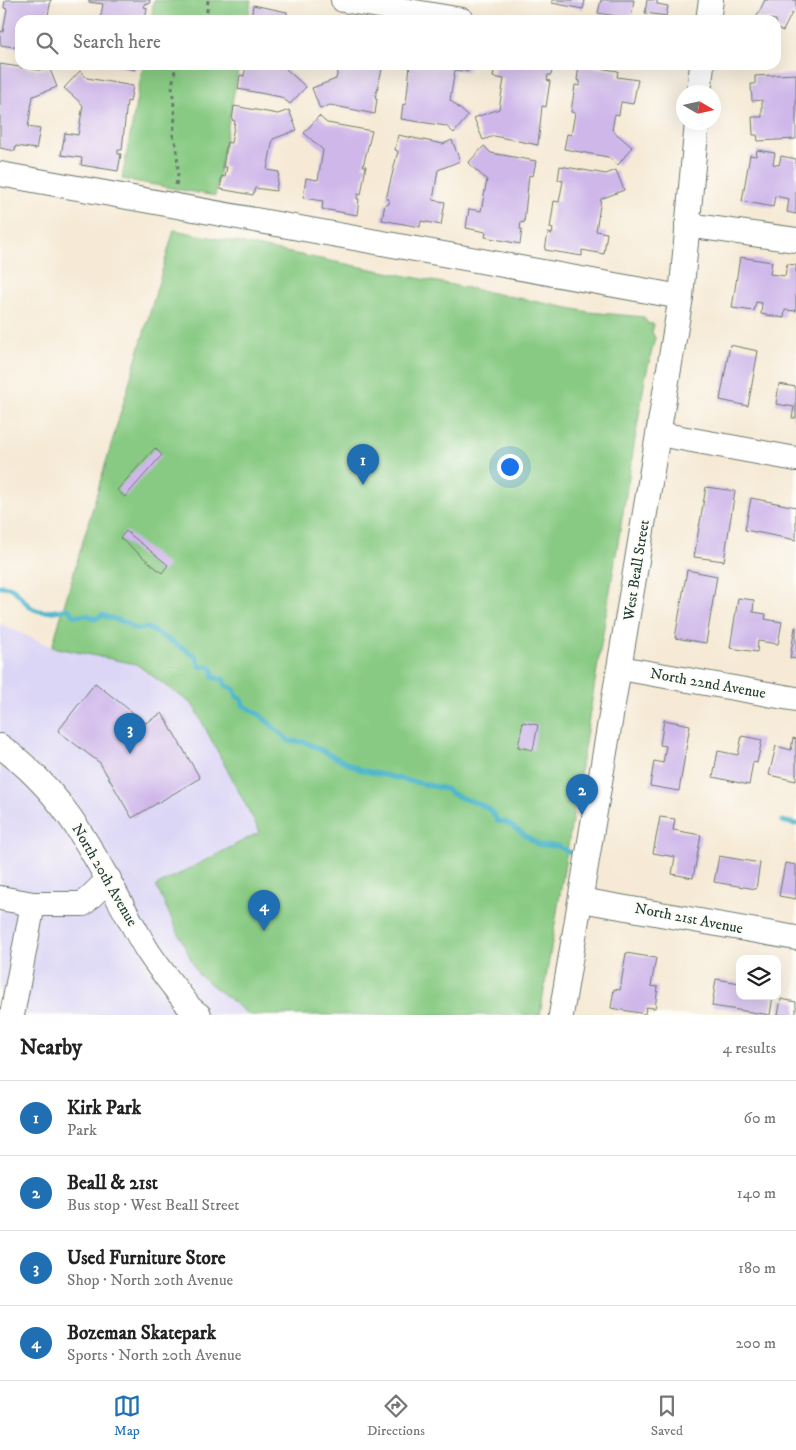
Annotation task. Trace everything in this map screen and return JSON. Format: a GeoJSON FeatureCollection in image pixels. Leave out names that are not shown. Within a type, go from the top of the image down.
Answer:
{"type":"FeatureCollection","features":[{"type":"Feature","properties":{"kind":"street"},"geometry":{"type":"LineString","coordinates":[[342,0],[432,15]]}},
{"type":"Feature","properties":{"kind":"street"},"geometry":{"type":"LineString","coordinates":[[709,15],[711,0]]}},
{"type":"Feature","properties":{"kind":"street"},"geometry":{"type":"LineString","coordinates":[[700,85],[701,70]]}},
{"type":"Feature","properties":{"kind":"street","name":"West Beall Street"},"geometry":{"type":"LineString","coordinates":[[560,1015],[581,900],[681,297],[695,130]]}},
{"type":"Feature","properties":{"kind":"street"},"geometry":{"type":"LineString","coordinates":[[0,174],[681,297]]}},
{"type":"Feature","properties":{"kind":"street"},"geometry":{"type":"LineString","coordinates":[[687,225],[796,240]]}},
{"type":"Feature","properties":{"kind":"street"},"geometry":{"type":"LineString","coordinates":[[659,434],[796,459]]}},
{"type":"Feature","properties":{"kind":"street","name":"North 22nd Avenue"},"geometry":{"type":"LineString","coordinates":[[620,668],[796,699]]}},
{"type":"Feature","properties":{"kind":"street","name":"North 20th Avenue"},"geometry":{"type":"LineString","coordinates":[[0,746],[44,784],[72,818],[109,879],[148,950],[190,1008],[198,1015]]}},
{"type":"Feature","properties":{"kind":"street"},"geometry":{"type":"LineString","coordinates":[[0,898],[33,904],[84,904],[109,879]]}},
{"type":"Feature","properties":{"kind":"street","name":"North 21st Avenue"},"geometry":{"type":"LineString","coordinates":[[581,900],[796,938]]}},
{"type":"Feature","properties":{"kind":"street"},"geometry":{"type":"LineString","coordinates":[[12,1015],[33,904]]}},
{"type":"Feature","properties":{"kind":"path"},"geometry":{"type":"LineString","coordinates":[[206,15],[208,0]]}},
{"type":"Feature","properties":{"kind":"path"},"geometry":{"type":"LineString","coordinates":[[172,205],[178,174],[177,148],[173,135],[175,118],[172,86],[175,70]]}},
{"type":"Feature","properties":{"kind":"shaded area"},"geometry":{"type":"Polygon","coordinates":[[[0,624],[52,647],[136,664],[193,705],[260,832],[156,886],[198,974],[249,1015],[0,1015],[0,624]]]}},
{"type":"Feature","properties":{"kind":"green space"},"geometry":{"type":"Polygon","coordinates":[[[154,0],[251,0],[249,15],[152,15],[154,0]]]}},
{"type":"Feature","properties":{"kind":"green space"},"geometry":{"type":"Polygon","coordinates":[[[142,70],[238,70],[215,196],[122,179],[142,70]]]}},
{"type":"Feature","properties":{"kind":"green space"},"geometry":{"type":"Polygon","coordinates":[[[174,230],[589,312],[644,317],[647,323],[654,324],[652,332],[655,338],[645,379],[540,1015],[249,1015],[198,974],[156,886],[260,832],[193,705],[136,664],[52,647],[174,230]]]}},
{"type":"Feature","properties":{"kind":"building"},"geometry":{"type":"Polygon","coordinates":[[[5,0],[51,0],[48,15],[15,15],[15,47],[0,45],[0,31],[3,32],[7,9],[4,8],[5,0]]]}},
{"type":"Feature","properties":{"kind":"building"},"geometry":{"type":"Polygon","coordinates":[[[89,0],[150,0],[149,4],[145,3],[144,7],[147,8],[146,15],[101,15],[103,4],[89,2],[89,0]]]}},
{"type":"Feature","properties":{"kind":"building"},"geometry":{"type":"Polygon","coordinates":[[[552,0],[585,0],[583,9],[552,3],[552,0]]]}},
{"type":"Feature","properties":{"kind":"building"},"geometry":{"type":"Polygon","coordinates":[[[601,0],[634,0],[632,15],[598,13],[601,0]]]}},
{"type":"Feature","properties":{"kind":"building"},"geometry":{"type":"Polygon","coordinates":[[[647,0],[657,0],[657,4],[668,6],[666,15],[645,13],[647,0]]]}},
{"type":"Feature","properties":{"kind":"building"},"geometry":{"type":"Polygon","coordinates":[[[765,0],[796,0],[796,15],[792,13],[783,31],[781,30],[781,15],[758,15],[765,0]]]}},
{"type":"Feature","properties":{"kind":"building"},"geometry":{"type":"Polygon","coordinates":[[[253,5],[287,12],[287,15],[252,15],[253,5]]]}},
{"type":"Feature","properties":{"kind":"building"},"geometry":{"type":"Polygon","coordinates":[[[0,64],[15,66],[15,70],[50,70],[57,87],[33,96],[28,127],[40,129],[36,149],[16,146],[15,151],[0,148],[0,64]]]}},
{"type":"Feature","properties":{"kind":"building"},"geometry":{"type":"Polygon","coordinates":[[[245,70],[287,70],[306,87],[290,104],[281,97],[238,89],[240,75],[244,76],[245,70]]]}},
{"type":"Feature","properties":{"kind":"building"},"geometry":{"type":"Polygon","coordinates":[[[338,70],[382,70],[375,99],[377,99],[375,114],[330,105],[320,109],[312,88],[336,79],[338,70]]]}},
{"type":"Feature","properties":{"kind":"building"},"geometry":{"type":"Polygon","coordinates":[[[410,70],[455,70],[450,100],[468,116],[454,133],[446,126],[401,119],[403,104],[406,105],[410,70]]]}},
{"type":"Feature","properties":{"kind":"building"},"geometry":{"type":"Polygon","coordinates":[[[494,70],[552,70],[547,80],[550,81],[546,107],[542,106],[538,145],[494,136],[483,140],[474,118],[499,109],[504,79],[493,77],[494,70]]]}},
{"type":"Feature","properties":{"kind":"building"},"geometry":{"type":"Polygon","coordinates":[[[578,70],[612,70],[618,71],[617,77],[638,80],[633,104],[621,102],[619,115],[615,114],[612,130],[632,147],[618,165],[608,157],[564,149],[567,134],[571,135],[575,113],[571,112],[575,85],[580,86],[580,81],[577,80],[578,70]]]}},
{"type":"Feature","properties":{"kind":"building"},"geometry":{"type":"Polygon","coordinates":[[[80,71],[87,78],[133,86],[130,102],[127,101],[122,150],[118,150],[118,154],[121,154],[118,171],[81,165],[82,158],[61,155],[65,133],[78,135],[83,105],[64,88],[80,71]]]}},
{"type":"Feature","properties":{"kind":"building"},"geometry":{"type":"Polygon","coordinates":[[[796,74],[796,139],[758,141],[757,135],[753,135],[752,117],[762,117],[762,100],[752,101],[751,84],[755,84],[755,76],[796,74]]]}},
{"type":"Feature","properties":{"kind":"building"},"geometry":{"type":"Polygon","coordinates":[[[234,106],[278,114],[289,110],[297,130],[273,139],[267,170],[279,172],[276,191],[255,188],[253,195],[220,189],[222,176],[225,177],[227,167],[223,167],[227,142],[231,143],[235,121],[232,120],[234,106]]]}},
{"type":"Feature","properties":{"kind":"building"},"geometry":{"type":"Polygon","coordinates":[[[319,116],[327,123],[372,131],[363,166],[366,166],[361,195],[358,194],[357,199],[359,199],[357,215],[322,209],[323,201],[303,198],[306,178],[318,180],[323,150],[304,133],[319,116]]]}},
{"type":"Feature","properties":{"kind":"building"},"geometry":{"type":"Polygon","coordinates":[[[398,135],[443,144],[452,140],[460,161],[438,170],[433,200],[445,202],[441,225],[421,221],[420,227],[382,220],[385,204],[389,204],[389,199],[386,199],[398,151],[395,150],[398,135]]]}},
{"type":"Feature","properties":{"kind":"building"},"geometry":{"type":"Polygon","coordinates":[[[484,146],[491,153],[536,161],[533,176],[529,175],[524,223],[521,222],[520,229],[522,229],[520,244],[485,237],[486,232],[466,228],[469,209],[481,211],[487,180],[468,163],[484,146]]]}},
{"type":"Feature","properties":{"kind":"building"},"geometry":{"type":"Polygon","coordinates":[[[757,150],[775,153],[773,164],[779,165],[781,156],[796,159],[796,214],[787,212],[789,199],[775,196],[773,207],[742,201],[750,155],[756,156],[757,150]]]}},
{"type":"Feature","properties":{"kind":"building"},"geometry":{"type":"Polygon","coordinates":[[[560,166],[606,174],[616,170],[624,190],[601,199],[596,231],[607,233],[604,254],[582,250],[582,256],[545,250],[548,233],[552,234],[553,229],[550,228],[554,201],[559,202],[563,181],[558,180],[560,166]]]}},
{"type":"Feature","properties":{"kind":"building"},"geometry":{"type":"Polygon","coordinates":[[[740,257],[772,262],[770,274],[785,276],[787,264],[796,265],[796,311],[785,310],[784,318],[761,314],[762,303],[756,302],[754,311],[732,308],[740,257]]]}},
{"type":"Feature","properties":{"kind":"building"},"geometry":{"type":"Polygon","coordinates":[[[730,345],[758,351],[748,406],[720,400],[730,345]]]}},
{"type":"Feature","properties":{"kind":"building"},"geometry":{"type":"Polygon","coordinates":[[[779,384],[796,387],[796,418],[792,418],[794,407],[776,404],[779,384]]]}},
{"type":"Feature","properties":{"kind":"building"},"geometry":{"type":"Polygon","coordinates":[[[155,448],[162,455],[125,497],[117,490],[155,448]]]}},
{"type":"Feature","properties":{"kind":"building"},"geometry":{"type":"Polygon","coordinates":[[[706,487],[735,491],[724,561],[694,557],[706,487]]]}},
{"type":"Feature","properties":{"kind":"building"},"geometry":{"type":"Polygon","coordinates":[[[751,498],[796,507],[796,540],[745,530],[751,498]]]}},
{"type":"Feature","properties":{"kind":"building"},"geometry":{"type":"Polygon","coordinates":[[[126,531],[168,565],[162,573],[120,538],[126,531]]]}},
{"type":"Feature","properties":{"kind":"building"},"geometry":{"type":"Polygon","coordinates":[[[687,570],[717,576],[706,643],[675,638],[687,570]]]}},
{"type":"Feature","properties":{"kind":"building"},"geometry":{"type":"Polygon","coordinates":[[[738,598],[754,600],[753,612],[766,614],[765,619],[782,622],[778,644],[758,641],[757,652],[730,648],[738,598]]]}},
{"type":"Feature","properties":{"kind":"building"},"geometry":{"type":"Polygon","coordinates":[[[796,627],[796,659],[790,658],[796,627]]]}},
{"type":"Feature","properties":{"kind":"building"},"geometry":{"type":"Polygon","coordinates":[[[95,683],[146,723],[162,713],[200,778],[132,818],[100,763],[58,731],[95,683]]]}},
{"type":"Feature","properties":{"kind":"building"},"geometry":{"type":"Polygon","coordinates":[[[664,720],[690,725],[679,791],[650,786],[654,761],[663,763],[666,746],[660,745],[664,720]]]}},
{"type":"Feature","properties":{"kind":"building"},"geometry":{"type":"Polygon","coordinates":[[[523,722],[538,725],[533,750],[518,747],[523,722]]]}},
{"type":"Feature","properties":{"kind":"building"},"geometry":{"type":"Polygon","coordinates":[[[742,736],[762,740],[757,763],[753,762],[749,785],[713,777],[718,751],[738,755],[742,736]]]}},
{"type":"Feature","properties":{"kind":"building"},"geometry":{"type":"Polygon","coordinates":[[[793,738],[796,739],[796,781],[769,775],[776,746],[791,750],[793,738]]]}},
{"type":"Feature","properties":{"kind":"building"},"geometry":{"type":"Polygon","coordinates":[[[660,817],[675,819],[673,830],[701,835],[693,878],[672,874],[675,857],[653,853],[660,817]]]}},
{"type":"Feature","properties":{"kind":"building"},"geometry":{"type":"Polygon","coordinates":[[[719,856],[760,863],[756,889],[714,882],[719,856]]]}},
{"type":"Feature","properties":{"kind":"building"},"geometry":{"type":"Polygon","coordinates":[[[785,863],[796,865],[796,899],[779,896],[785,863]]]}},
{"type":"Feature","properties":{"kind":"building"},"geometry":{"type":"Polygon","coordinates":[[[626,953],[656,958],[651,986],[658,987],[655,1008],[646,1007],[645,1014],[611,1008],[614,989],[620,990],[626,953]]]}},
{"type":"Feature","properties":{"kind":"building"},"geometry":{"type":"Polygon","coordinates":[[[716,979],[736,982],[736,1000],[772,1000],[770,1015],[712,1006],[716,979]]]}},
{"type":"Feature","properties":{"kind":"building"},"geometry":{"type":"Polygon","coordinates":[[[781,999],[796,1002],[796,1015],[778,1015],[781,999]]]}},
{"type":"Feature","properties":{"kind":"waterway"},"geometry":{"type":"LineString","coordinates":[[0,586],[6,586],[15,590],[36,610],[49,612],[68,609],[75,616],[88,615],[95,619],[102,615],[127,623],[135,629],[148,628],[196,656],[200,667],[209,666],[213,670],[213,677],[225,680],[225,685],[234,689],[237,697],[242,699],[243,705],[260,715],[289,741],[305,742],[361,770],[446,789],[458,797],[488,809],[497,821],[506,822],[539,845],[558,846],[573,854]]}},
{"type":"Feature","properties":{"kind":"waterway"},"geometry":{"type":"LineString","coordinates":[[782,821],[796,824]]}},
{"type":"Feature","properties":{"kind":"place","name":"Kirk Park"},"geometry":{"type":"Point","coordinates":[363,485]}},
{"type":"Feature","properties":{"kind":"place","name":"Used Furniture Store"},"geometry":{"type":"Point","coordinates":[130,754]}},
{"type":"Feature","properties":{"kind":"place","name":"Beall & 21st"},"geometry":{"type":"Point","coordinates":[582,815]}},
{"type":"Feature","properties":{"kind":"place","name":"Bozeman Skatepark"},"geometry":{"type":"Point","coordinates":[264,931]}}]}
